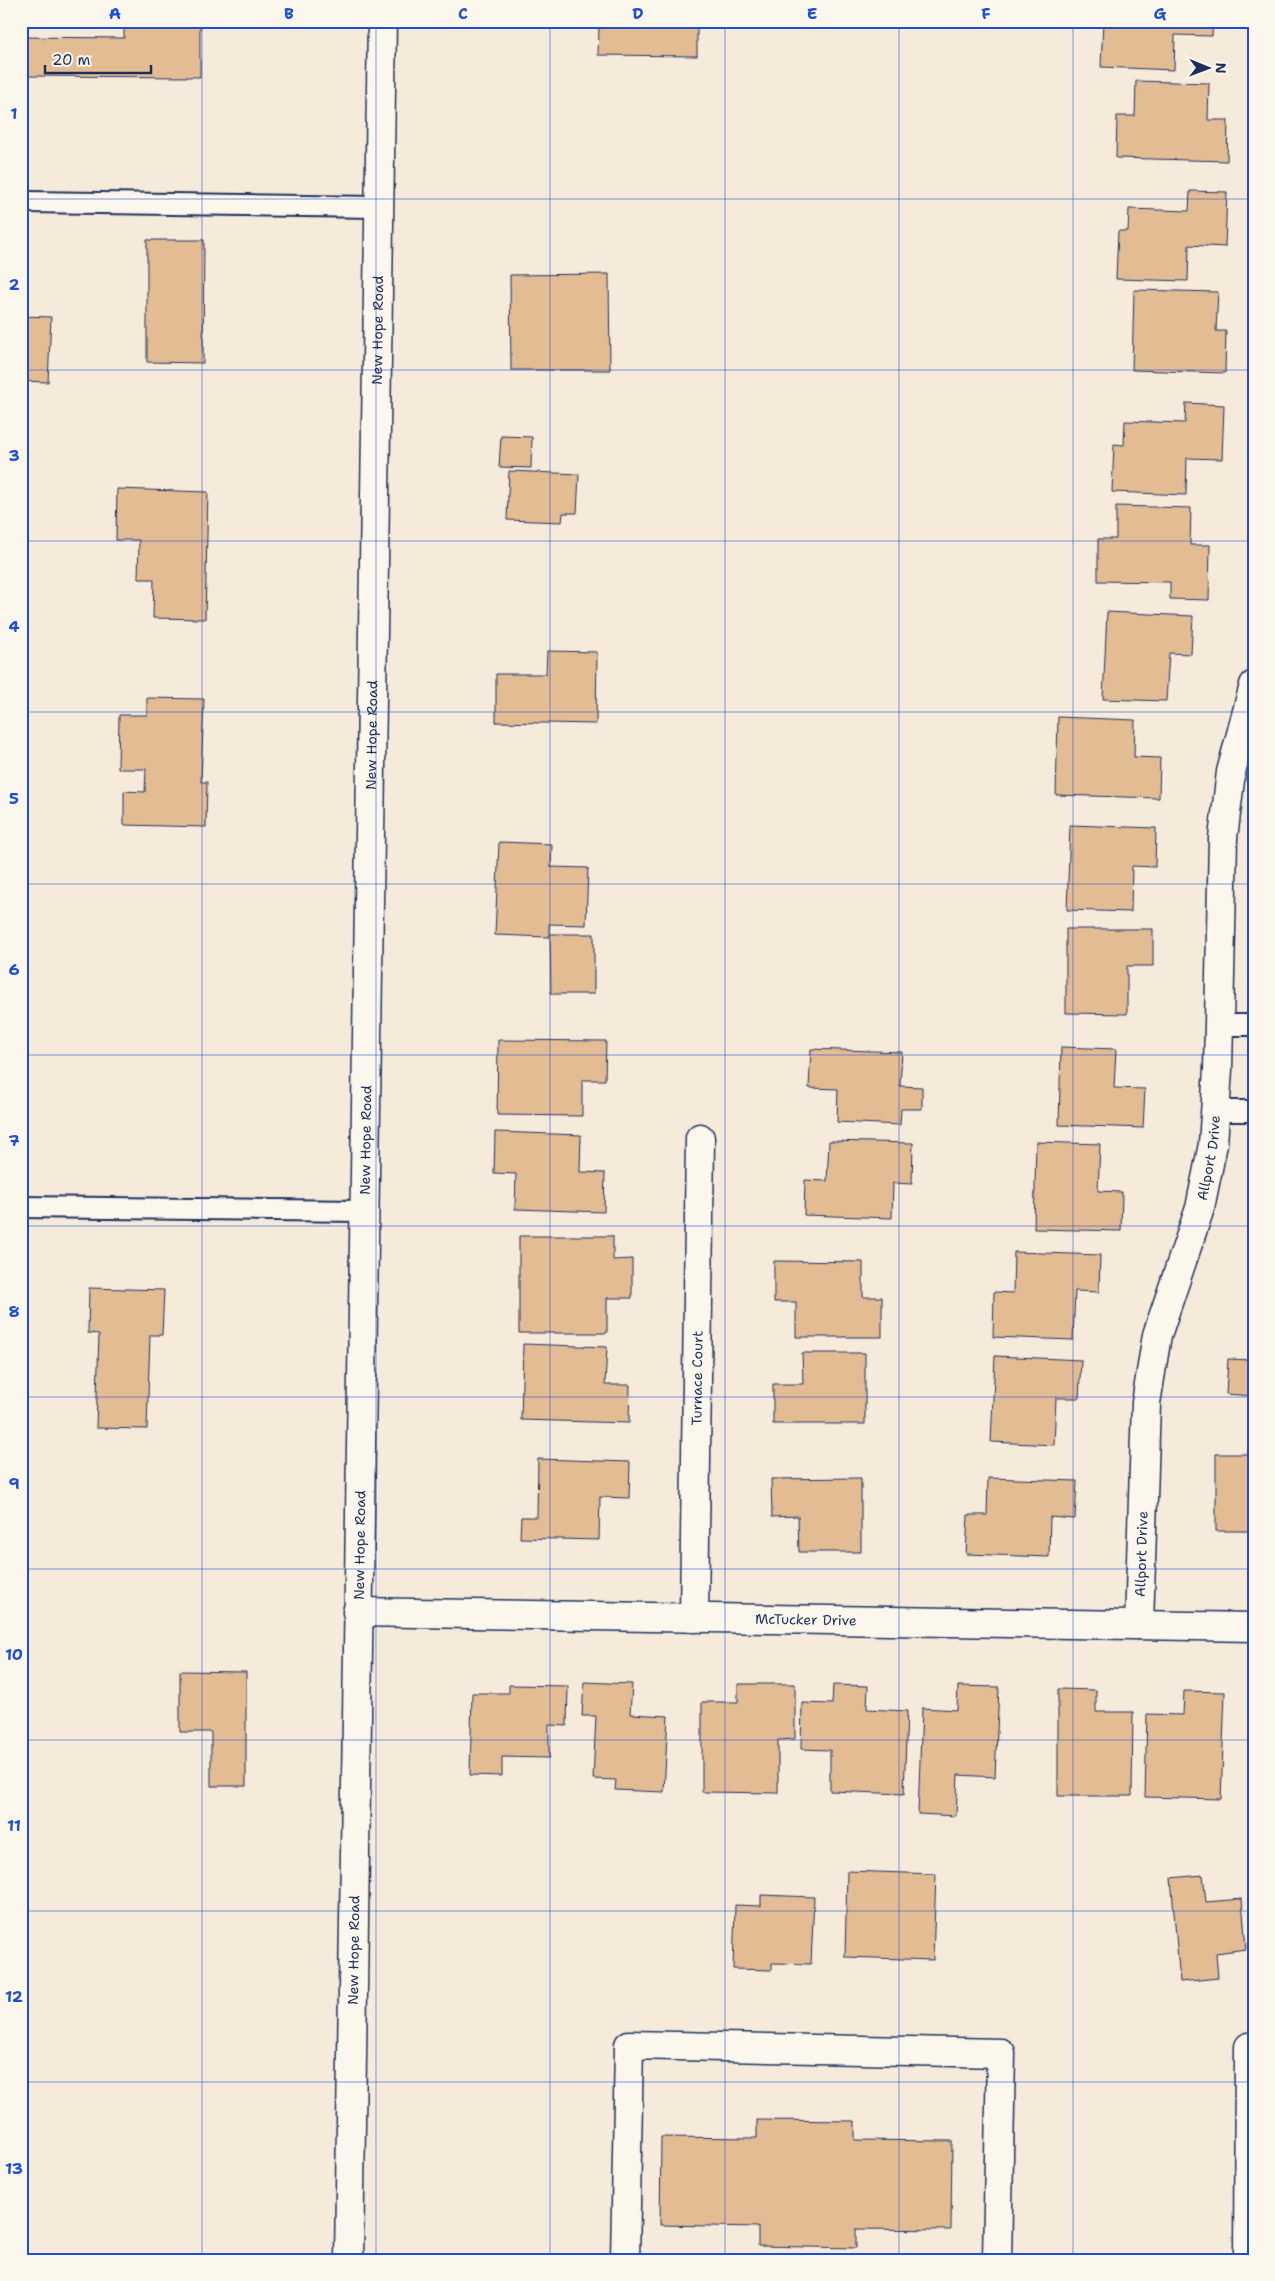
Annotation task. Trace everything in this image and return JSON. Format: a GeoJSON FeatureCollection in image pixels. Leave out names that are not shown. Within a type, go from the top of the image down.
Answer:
{"type":"FeatureCollection","features":[{"type":"Feature","properties":{"kind":"street","name":"New Hope Road"},"geometry":{"type":"LineString","coordinates":[[349,2260],[382,21]]}},
{"type":"Feature","properties":{"kind":"street","name":"Allport Drive"},"geometry":{"type":"LineString","coordinates":[[1139,1626],[1146,1403],[1158,1335],[1200,1208],[1213,1144],[1219,1025],[1223,838],[1231,772],[1254,685]]}},
{"type":"Feature","properties":{"kind":"street","name":"Turnace Court"},"geometry":{"type":"LineString","coordinates":[[694,1618],[700,1138]]}},
{"type":"Feature","properties":{"kind":"street","name":"McTucker Drive"},"geometry":{"type":"LineString","coordinates":[[358,1612],[1254,1628]]}},
{"type":"Feature","properties":{"kind":"street"},"geometry":{"type":"LineString","coordinates":[[625,2260],[629,2045],[1001,2053],[997,2260]]}},
{"type":"Feature","properties":{"kind":"street"},"geometry":{"type":"LineString","coordinates":[[1248,2260],[1252,2047]]}},
{"type":"Feature","properties":{"kind":"lane"},"geometry":{"type":"LineString","coordinates":[[28,202],[379,207]]}},
{"type":"Feature","properties":{"kind":"lane"},"geometry":{"type":"LineString","coordinates":[[1219,1025],[1254,1025]]}},
{"type":"Feature","properties":{"kind":"lane"},"geometry":{"type":"LineString","coordinates":[[1215,1111],[1254,1111]]}},
{"type":"Feature","properties":{"kind":"lane"},"geometry":{"type":"LineString","coordinates":[[21,1207],[364,1211]]}},
{"type":"Feature","properties":{"kind":"building"},"geometry":{"type":"Polygon","coordinates":[[[124,21],[200,21],[200,77],[21,76],[21,37],[124,38],[124,21]]]}},
{"type":"Feature","properties":{"kind":"building"},"geometry":{"type":"Polygon","coordinates":[[[578,21],[697,21],[697,56],[598,55],[599,28],[578,27],[578,21]]]}},
{"type":"Feature","properties":{"kind":"building"},"geometry":{"type":"Polygon","coordinates":[[[1103,21],[1213,21],[1212,36],[1175,35],[1174,70],[1101,67],[1103,21]]]}},
{"type":"Feature","properties":{"kind":"building"},"geometry":{"type":"Polygon","coordinates":[[[1136,81],[1209,83],[1208,120],[1228,120],[1227,161],[1116,158],[1117,116],[1135,116],[1136,81]]]}},
{"type":"Feature","properties":{"kind":"building"},"geometry":{"type":"Polygon","coordinates":[[[1190,191],[1227,192],[1225,247],[1189,245],[1188,281],[1116,279],[1118,231],[1128,231],[1129,209],[1189,211],[1190,191]]]}},
{"type":"Feature","properties":{"kind":"building"},"geometry":{"type":"Polygon","coordinates":[[[147,240],[204,240],[203,363],[147,362],[147,240]]]}},
{"type":"Feature","properties":{"kind":"building"},"geometry":{"type":"Polygon","coordinates":[[[609,274],[610,370],[511,370],[510,275],[609,274]]]}},
{"type":"Feature","properties":{"kind":"building"},"geometry":{"type":"Polygon","coordinates":[[[1134,290],[1218,292],[1216,331],[1226,331],[1225,373],[1132,370],[1134,290]]]}},
{"type":"Feature","properties":{"kind":"building"},"geometry":{"type":"Polygon","coordinates":[[[21,316],[51,317],[48,382],[21,381],[21,316]]]}},
{"type":"Feature","properties":{"kind":"building"},"geometry":{"type":"Polygon","coordinates":[[[1186,403],[1224,405],[1222,459],[1187,458],[1186,495],[1112,492],[1114,444],[1124,445],[1125,421],[1185,423],[1186,403]]]}},
{"type":"Feature","properties":{"kind":"building"},"geometry":{"type":"Polygon","coordinates":[[[501,436],[532,437],[531,468],[499,467],[501,436]]]}},
{"type":"Feature","properties":{"kind":"building"},"geometry":{"type":"Polygon","coordinates":[[[509,471],[579,474],[577,513],[563,513],[562,522],[507,520],[509,471]]]}},
{"type":"Feature","properties":{"kind":"building"},"geometry":{"type":"Polygon","coordinates":[[[117,489],[208,492],[205,619],[153,618],[154,579],[138,579],[139,540],[116,540],[117,489]]]}},
{"type":"Feature","properties":{"kind":"building"},"geometry":{"type":"Polygon","coordinates":[[[1116,506],[1191,508],[1190,545],[1210,545],[1209,600],[1170,599],[1170,582],[1098,581],[1098,539],[1116,539],[1116,506]]]}},
{"type":"Feature","properties":{"kind":"building"},"geometry":{"type":"Polygon","coordinates":[[[1107,612],[1193,616],[1191,654],[1169,653],[1166,701],[1103,699],[1107,612]]]}},
{"type":"Feature","properties":{"kind":"building"},"geometry":{"type":"Polygon","coordinates":[[[547,651],[597,652],[596,724],[496,722],[496,674],[546,674],[547,651]]]}},
{"type":"Feature","properties":{"kind":"building"},"geometry":{"type":"Polygon","coordinates":[[[147,698],[204,699],[201,782],[207,782],[206,827],[124,825],[124,791],[145,792],[146,769],[118,769],[119,715],[147,715],[147,698]]]}},
{"type":"Feature","properties":{"kind":"building"},"geometry":{"type":"Polygon","coordinates":[[[1058,717],[1135,720],[1134,757],[1160,758],[1159,798],[1056,795],[1058,717]]]}},
{"type":"Feature","properties":{"kind":"building"},"geometry":{"type":"Polygon","coordinates":[[[1070,825],[1156,828],[1155,867],[1132,866],[1131,912],[1067,910],[1070,825]]]}},
{"type":"Feature","properties":{"kind":"building"},"geometry":{"type":"Polygon","coordinates":[[[499,842],[552,844],[551,867],[588,868],[586,925],[549,924],[549,937],[495,935],[499,842]]]}},
{"type":"Feature","properties":{"kind":"building"},"geometry":{"type":"Polygon","coordinates":[[[1066,929],[1153,929],[1153,966],[1127,966],[1127,1014],[1066,1013],[1066,929]]]}},
{"type":"Feature","properties":{"kind":"building"},"geometry":{"type":"Polygon","coordinates":[[[550,934],[594,934],[594,994],[551,994],[550,934]]]}},
{"type":"Feature","properties":{"kind":"building"},"geometry":{"type":"Polygon","coordinates":[[[498,1040],[606,1041],[605,1080],[582,1080],[582,1116],[497,1115],[498,1040]]]}},
{"type":"Feature","properties":{"kind":"building"},"geometry":{"type":"Polygon","coordinates":[[[1061,1047],[1116,1049],[1114,1088],[1145,1089],[1143,1128],[1059,1125],[1061,1047]]]}},
{"type":"Feature","properties":{"kind":"building"},"geometry":{"type":"Polygon","coordinates":[[[811,1049],[902,1052],[900,1086],[922,1087],[922,1109],[901,1109],[900,1125],[837,1122],[838,1089],[809,1088],[811,1049]]]}},
{"type":"Feature","properties":{"kind":"building"},"geometry":{"type":"Polygon","coordinates":[[[495,1132],[581,1135],[580,1172],[605,1173],[604,1212],[515,1209],[516,1174],[494,1173],[495,1132]]]}},
{"type":"Feature","properties":{"kind":"building"},"geometry":{"type":"Polygon","coordinates":[[[829,1141],[913,1143],[912,1184],[893,1183],[892,1218],[804,1215],[805,1180],[827,1181],[829,1141]]]}},
{"type":"Feature","properties":{"kind":"building"},"geometry":{"type":"Polygon","coordinates":[[[1036,1142],[1100,1144],[1098,1191],[1122,1192],[1121,1231],[1034,1229],[1036,1142]]]}},
{"type":"Feature","properties":{"kind":"building"},"geometry":{"type":"Polygon","coordinates":[[[519,1236],[613,1236],[613,1260],[632,1259],[632,1298],[607,1298],[607,1333],[519,1333],[519,1236]]]}},
{"type":"Feature","properties":{"kind":"building"},"geometry":{"type":"Polygon","coordinates":[[[1014,1252],[1100,1255],[1099,1292],[1075,1291],[1073,1340],[993,1337],[994,1292],[1013,1293],[1014,1252]]]}},
{"type":"Feature","properties":{"kind":"building"},"geometry":{"type":"Polygon","coordinates":[[[774,1261],[863,1262],[863,1297],[882,1297],[882,1337],[796,1337],[796,1302],[774,1302],[774,1261]]]}},
{"type":"Feature","properties":{"kind":"building"},"geometry":{"type":"Polygon","coordinates":[[[89,1288],[164,1290],[162,1335],[150,1335],[147,1429],[96,1428],[99,1334],[88,1333],[89,1288]]]}},
{"type":"Feature","properties":{"kind":"building"},"geometry":{"type":"Polygon","coordinates":[[[1253,1319],[1254,1396],[1226,1394],[1228,1359],[1251,1360],[1253,1319]]]}},
{"type":"Feature","properties":{"kind":"building"},"geometry":{"type":"Polygon","coordinates":[[[523,1344],[607,1347],[605,1385],[630,1385],[629,1423],[521,1420],[523,1344]]]}},
{"type":"Feature","properties":{"kind":"building"},"geometry":{"type":"Polygon","coordinates":[[[802,1353],[865,1353],[865,1424],[773,1424],[773,1384],[803,1384],[802,1353]]]}},
{"type":"Feature","properties":{"kind":"building"},"geometry":{"type":"Polygon","coordinates":[[[995,1356],[1081,1360],[1079,1398],[1056,1398],[1054,1445],[991,1442],[995,1356]]]}},
{"type":"Feature","properties":{"kind":"building"},"geometry":{"type":"Polygon","coordinates":[[[1249,1441],[1254,1441],[1254,1551],[1253,1531],[1216,1531],[1216,1454],[1248,1454],[1249,1441]]]}},
{"type":"Feature","properties":{"kind":"building"},"geometry":{"type":"Polygon","coordinates":[[[538,1459],[630,1462],[629,1498],[600,1497],[599,1540],[520,1538],[521,1517],[537,1517],[538,1459]]]}},
{"type":"Feature","properties":{"kind":"building"},"geometry":{"type":"Polygon","coordinates":[[[861,1478],[861,1552],[799,1552],[798,1516],[772,1517],[771,1479],[861,1478]]]}},
{"type":"Feature","properties":{"kind":"building"},"geometry":{"type":"Polygon","coordinates":[[[988,1478],[1077,1481],[1075,1519],[1050,1517],[1049,1557],[966,1554],[968,1515],[987,1515],[988,1478]]]}},
{"type":"Feature","properties":{"kind":"building"},"geometry":{"type":"Polygon","coordinates":[[[180,1671],[246,1672],[246,1786],[211,1786],[211,1732],[180,1732],[180,1671]]]}},
{"type":"Feature","properties":{"kind":"building"},"geometry":{"type":"Polygon","coordinates":[[[584,1682],[632,1684],[630,1714],[668,1716],[664,1792],[615,1790],[616,1780],[593,1779],[596,1716],[582,1716],[584,1682]]]}},
{"type":"Feature","properties":{"kind":"building"},"geometry":{"type":"Polygon","coordinates":[[[738,1684],[795,1684],[795,1739],[778,1740],[778,1793],[702,1792],[702,1702],[738,1702],[738,1684]]]}},
{"type":"Feature","properties":{"kind":"building"},"geometry":{"type":"Polygon","coordinates":[[[509,1685],[568,1686],[567,1726],[549,1725],[549,1758],[502,1757],[502,1776],[470,1775],[472,1693],[509,1693],[509,1685]]]}},
{"type":"Feature","properties":{"kind":"building"},"geometry":{"type":"Polygon","coordinates":[[[833,1685],[868,1686],[867,1709],[907,1711],[904,1794],[830,1791],[830,1750],[801,1749],[802,1703],[832,1704],[833,1685]]]}},
{"type":"Feature","properties":{"kind":"building"},"geometry":{"type":"Polygon","coordinates":[[[958,1686],[999,1687],[995,1777],[958,1775],[956,1816],[918,1814],[922,1708],[957,1710],[958,1686]]]}},
{"type":"Feature","properties":{"kind":"building"},"geometry":{"type":"Polygon","coordinates":[[[1058,1689],[1096,1690],[1096,1712],[1133,1712],[1132,1796],[1058,1796],[1058,1689]]]}},
{"type":"Feature","properties":{"kind":"building"},"geometry":{"type":"Polygon","coordinates":[[[1184,1691],[1225,1692],[1221,1799],[1145,1797],[1147,1714],[1183,1715],[1184,1691]]]}},
{"type":"Feature","properties":{"kind":"building"},"geometry":{"type":"Polygon","coordinates":[[[847,1871],[936,1874],[933,1960],[845,1957],[847,1871]]]}},
{"type":"Feature","properties":{"kind":"building"},"geometry":{"type":"Polygon","coordinates":[[[1203,1875],[1206,1902],[1242,1899],[1246,1949],[1216,1953],[1218,1978],[1180,1982],[1171,1878],[1203,1875]]]}},
{"type":"Feature","properties":{"kind":"building"},"geometry":{"type":"Polygon","coordinates":[[[761,1895],[814,1897],[811,1964],[772,1963],[772,1970],[733,1969],[735,1905],[761,1906],[761,1895]]]}},
{"type":"Feature","properties":{"kind":"building"},"geometry":{"type":"Polygon","coordinates":[[[757,2120],[855,2121],[855,2140],[952,2141],[951,2230],[856,2229],[856,2248],[758,2246],[758,2227],[660,2225],[661,2137],[757,2138],[757,2120]]]}}]}
